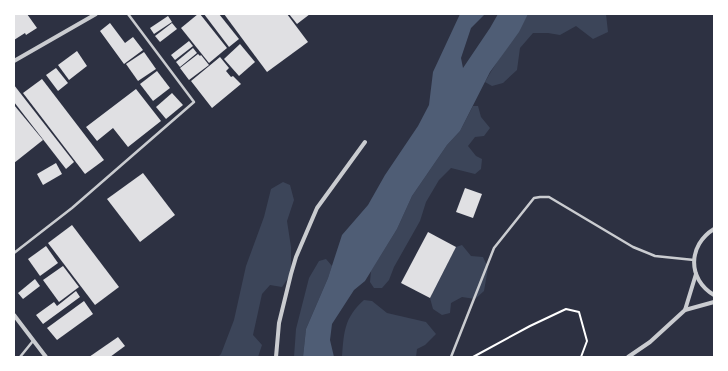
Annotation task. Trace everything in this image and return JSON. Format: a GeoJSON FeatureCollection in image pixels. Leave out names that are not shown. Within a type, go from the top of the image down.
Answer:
{"type":"FeatureCollection","features":[{"type":"Feature","properties":{"kind":"street"},"geometry":{"type":"LineString","coordinates":[[14,61],[96,14]]}},
{"type":"Feature","properties":{"kind":"street"},"geometry":{"type":"LineString","coordinates":[[276,357],[279,323],[296,257],[317,208],[365,142]]}},
{"type":"Feature","properties":{"kind":"street"},"geometry":{"type":"LineString","coordinates":[[714,229],[702,239],[697,247],[694,260],[696,273],[700,281],[705,288],[714,295]]}},
{"type":"Feature","properties":{"kind":"street"},"geometry":{"type":"LineString","coordinates":[[685,310],[696,273]]}},
{"type":"Feature","properties":{"kind":"street"},"geometry":{"type":"LineString","coordinates":[[628,357],[650,342],[685,310],[714,302]]}},
{"type":"Feature","properties":{"kind":"street"},"geometry":{"type":"LineString","coordinates":[[15,317],[46,357]]}},
{"type":"Feature","properties":{"kind":"lane"},"geometry":{"type":"LineString","coordinates":[[14,253],[72,208],[194,102],[128,14]]}},
{"type":"Feature","properties":{"kind":"lane"},"geometry":{"type":"LineString","coordinates":[[451,357],[494,248],[534,198],[549,197],[633,247],[655,256],[694,260]]}},
{"type":"Feature","properties":{"kind":"lane"},"geometry":{"type":"LineString","coordinates":[[20,357],[34,341]]}},
{"type":"Feature","properties":{"kind":"path"},"geometry":{"type":"LineString","coordinates":[[473,357],[566,308],[579,312],[587,341],[581,357]]}},
{"type":"Feature","properties":{"kind":"shaded area"},"geometry":{"type":"Polygon","coordinates":[[[460,14],[485,14],[471,28],[461,58],[463,68],[498,14],[528,14],[519,32],[490,72],[460,131],[447,145],[412,196],[397,229],[365,281],[354,290],[332,324],[330,340],[334,357],[303,357],[306,329],[328,278],[342,235],[368,205],[385,175],[418,126],[429,105],[433,72],[460,14]]]}},
{"type":"Feature","properties":{"kind":"shaded area"},"geometry":{"type":"Polygon","coordinates":[[[528,14],[606,14],[608,32],[593,39],[576,26],[560,35],[533,33],[520,48],[517,70],[503,83],[492,86],[485,82],[528,14]]]}},
{"type":"Feature","properties":{"kind":"shaded area"},"geometry":{"type":"Polygon","coordinates":[[[473,106],[478,106],[481,117],[490,128],[484,136],[475,137],[468,146],[476,156],[482,159],[481,169],[475,174],[451,168],[439,180],[426,202],[420,221],[394,267],[389,280],[382,288],[374,288],[370,282],[371,271],[397,229],[412,196],[447,145],[460,131],[473,106]]]}},
{"type":"Feature","properties":{"kind":"shaded area"},"geometry":{"type":"Polygon","coordinates":[[[283,182],[290,185],[294,200],[287,221],[291,247],[291,274],[282,287],[270,285],[262,294],[253,335],[262,345],[258,357],[218,357],[221,354],[234,320],[246,266],[264,217],[271,189],[283,182]]]}},
{"type":"Feature","properties":{"kind":"shaded area"},"geometry":{"type":"Polygon","coordinates":[[[462,245],[471,256],[483,257],[488,268],[484,291],[475,299],[462,297],[451,303],[450,313],[442,315],[433,309],[430,298],[456,247],[462,245]]]}},
{"type":"Feature","properties":{"kind":"shaded area"},"geometry":{"type":"Polygon","coordinates":[[[326,259],[332,266],[306,329],[303,357],[294,357],[296,329],[309,278],[319,261],[326,259]]]}},
{"type":"Feature","properties":{"kind":"shaded area"},"geometry":{"type":"Polygon","coordinates":[[[364,300],[372,301],[387,313],[426,322],[436,334],[425,345],[417,349],[416,357],[342,357],[346,326],[352,313],[364,300]]]}},
{"type":"Feature","properties":{"kind":"building"},"geometry":{"type":"Polygon","coordinates":[[[14,14],[27,14],[37,28],[14,40],[14,14]]]}},
{"type":"Feature","properties":{"kind":"building"},"geometry":{"type":"Polygon","coordinates":[[[200,14],[227,48],[209,63],[181,28],[200,14]]]}},
{"type":"Feature","properties":{"kind":"building"},"geometry":{"type":"Polygon","coordinates":[[[204,14],[219,14],[239,39],[229,47],[204,14]]]}},
{"type":"Feature","properties":{"kind":"building"},"geometry":{"type":"Polygon","coordinates":[[[224,14],[287,14],[308,42],[267,72],[224,14]]]}},
{"type":"Feature","properties":{"kind":"building"},"geometry":{"type":"Polygon","coordinates":[[[289,14],[310,14],[297,24],[289,14]]]}},
{"type":"Feature","properties":{"kind":"building"},"geometry":{"type":"Polygon","coordinates":[[[168,16],[172,22],[154,34],[150,28],[168,16]]]}},
{"type":"Feature","properties":{"kind":"building"},"geometry":{"type":"Polygon","coordinates":[[[110,23],[125,43],[133,37],[143,50],[124,64],[100,31],[110,23]]]}},
{"type":"Feature","properties":{"kind":"building"},"geometry":{"type":"Polygon","coordinates":[[[172,23],[177,29],[160,42],[155,36],[172,23]]]}},
{"type":"Feature","properties":{"kind":"building"},"geometry":{"type":"Polygon","coordinates":[[[189,41],[193,46],[175,60],[171,55],[189,41]]]}},
{"type":"Feature","properties":{"kind":"building"},"geometry":{"type":"Polygon","coordinates":[[[240,44],[255,62],[239,76],[224,59],[240,44]]]}},
{"type":"Feature","properties":{"kind":"building"},"geometry":{"type":"Polygon","coordinates":[[[193,48],[197,53],[180,67],[176,62],[193,48]]]}},
{"type":"Feature","properties":{"kind":"building"},"geometry":{"type":"Polygon","coordinates":[[[77,51],[87,66],[69,80],[58,65],[77,51]]]}},
{"type":"Feature","properties":{"kind":"building"},"geometry":{"type":"Polygon","coordinates":[[[144,52],[156,69],[138,81],[126,64],[144,52]]]}},
{"type":"Feature","properties":{"kind":"building"},"geometry":{"type":"Polygon","coordinates":[[[198,54],[200,56],[201,55],[209,65],[189,80],[180,68],[198,54]]]}},
{"type":"Feature","properties":{"kind":"building"},"geometry":{"type":"Polygon","coordinates":[[[220,57],[229,68],[226,71],[231,77],[233,76],[241,84],[212,108],[191,81],[220,57]]]}},
{"type":"Feature","properties":{"kind":"building"},"geometry":{"type":"Polygon","coordinates":[[[56,68],[68,83],[58,91],[46,75],[56,68]]]}},
{"type":"Feature","properties":{"kind":"building"},"geometry":{"type":"Polygon","coordinates":[[[157,71],[170,88],[153,101],[140,84],[157,71]]]}},
{"type":"Feature","properties":{"kind":"building"},"geometry":{"type":"Polygon","coordinates":[[[42,79],[104,160],[85,174],[23,93],[42,79]]]}},
{"type":"Feature","properties":{"kind":"building"},"geometry":{"type":"Polygon","coordinates":[[[14,85],[74,162],[66,169],[14,102],[14,85]]]}},
{"type":"Feature","properties":{"kind":"building"},"geometry":{"type":"Polygon","coordinates":[[[136,89],[161,121],[128,147],[113,128],[97,141],[86,127],[136,89]]]}},
{"type":"Feature","properties":{"kind":"building"},"geometry":{"type":"Polygon","coordinates":[[[172,93],[183,105],[166,119],[156,107],[172,93]]]}},
{"type":"Feature","properties":{"kind":"building"},"geometry":{"type":"Polygon","coordinates":[[[14,105],[43,140],[14,163],[14,105]]]}},
{"type":"Feature","properties":{"kind":"building"},"geometry":{"type":"Polygon","coordinates":[[[56,163],[62,174],[43,185],[37,174],[56,163]]]}},
{"type":"Feature","properties":{"kind":"building"},"geometry":{"type":"Polygon","coordinates":[[[143,173],[175,215],[140,242],[107,199],[143,173]]]}},
{"type":"Feature","properties":{"kind":"building"},"geometry":{"type":"Polygon","coordinates":[[[465,188],[482,194],[473,218],[456,212],[465,188]]]}},
{"type":"Feature","properties":{"kind":"building"},"geometry":{"type":"Polygon","coordinates":[[[72,225],[119,287],[95,305],[48,243],[72,225]]]}},
{"type":"Feature","properties":{"kind":"building"},"geometry":{"type":"Polygon","coordinates":[[[428,232],[456,247],[430,298],[401,283],[428,232]]]}},
{"type":"Feature","properties":{"kind":"building"},"geometry":{"type":"Polygon","coordinates":[[[46,246],[58,263],[40,276],[28,259],[46,246]]]}},
{"type":"Feature","properties":{"kind":"building"},"geometry":{"type":"Polygon","coordinates":[[[63,266],[79,287],[59,302],[43,280],[63,266]]]}},
{"type":"Feature","properties":{"kind":"building"},"geometry":{"type":"Polygon","coordinates":[[[35,279],[40,286],[23,299],[18,293],[35,279]]]}},
{"type":"Feature","properties":{"kind":"building"},"geometry":{"type":"Polygon","coordinates":[[[76,291],[80,297],[43,324],[36,315],[54,302],[57,306],[76,291]]]}},
{"type":"Feature","properties":{"kind":"building"},"geometry":{"type":"Polygon","coordinates":[[[84,301],[93,314],[57,340],[47,328],[84,301]]]}},
{"type":"Feature","properties":{"kind":"building"},"geometry":{"type":"Polygon","coordinates":[[[118,337],[125,346],[110,357],[89,357],[118,337]]]}}]}
